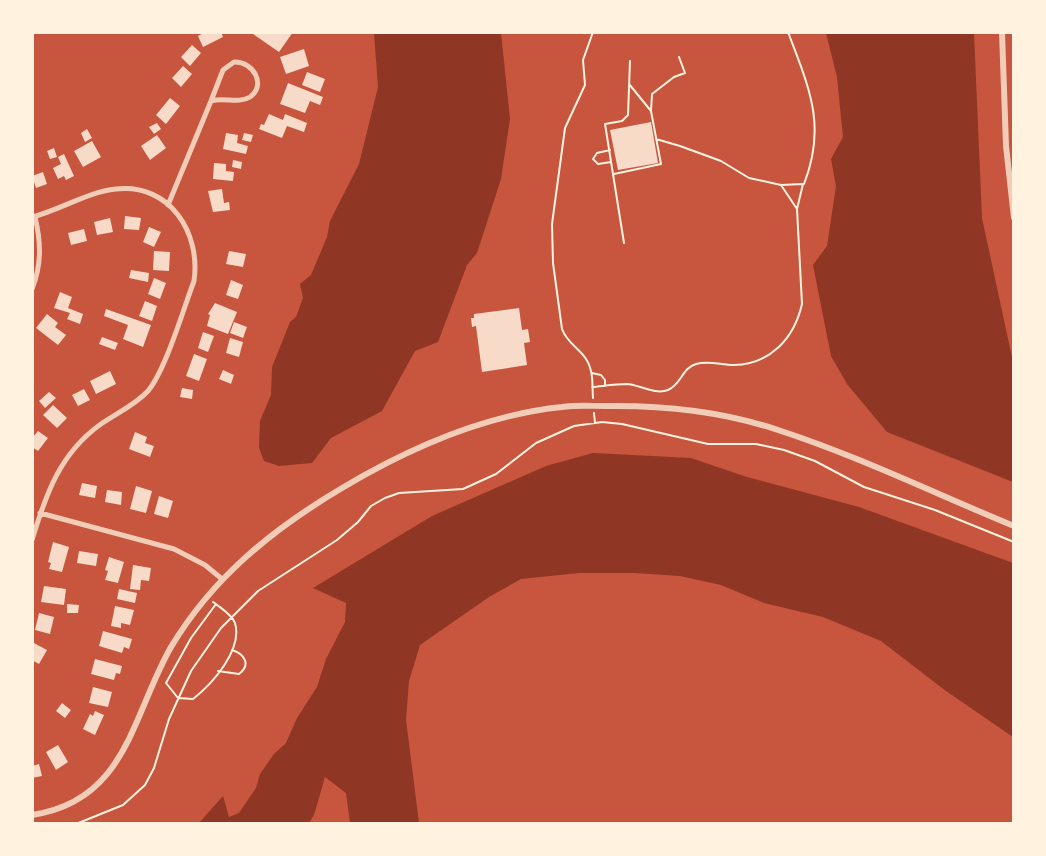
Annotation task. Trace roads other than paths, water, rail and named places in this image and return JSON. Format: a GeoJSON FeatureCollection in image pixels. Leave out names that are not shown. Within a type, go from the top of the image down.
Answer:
{"type":"FeatureCollection","features":[{"type":"Feature","properties":{"kind":"street"},"geometry":{"type":"LineString","coordinates":[[1002,32],[1006,146],[1014,218]]}},
{"type":"Feature","properties":{"kind":"street"},"geometry":{"type":"LineString","coordinates":[[168,205],[223,70],[228,65],[242,62],[253,69],[257,83],[250,97],[243,100],[225,98],[211,101]]}},
{"type":"Feature","properties":{"kind":"street"},"geometry":{"type":"LineString","coordinates":[[32,289],[40,263],[40,247],[34,217],[100,192],[116,189],[144,192],[168,205],[188,229],[194,243],[196,268],[194,282],[160,371],[148,390],[138,400],[100,424],[76,447],[57,473],[46,495],[32,540]]}},
{"type":"Feature","properties":{"kind":"street"},"geometry":{"type":"LineString","coordinates":[[32,815],[63,807],[79,798],[106,776],[128,744],[150,689],[171,647],[189,619],[222,579],[254,548],[304,511],[375,468],[416,448],[485,424],[562,406],[638,406],[684,409],[731,417],[777,429],[1014,526]]}},
{"type":"Feature","properties":{"kind":"street"},"geometry":{"type":"LineString","coordinates":[[40,513],[174,550],[205,565],[222,579]]}}]}
